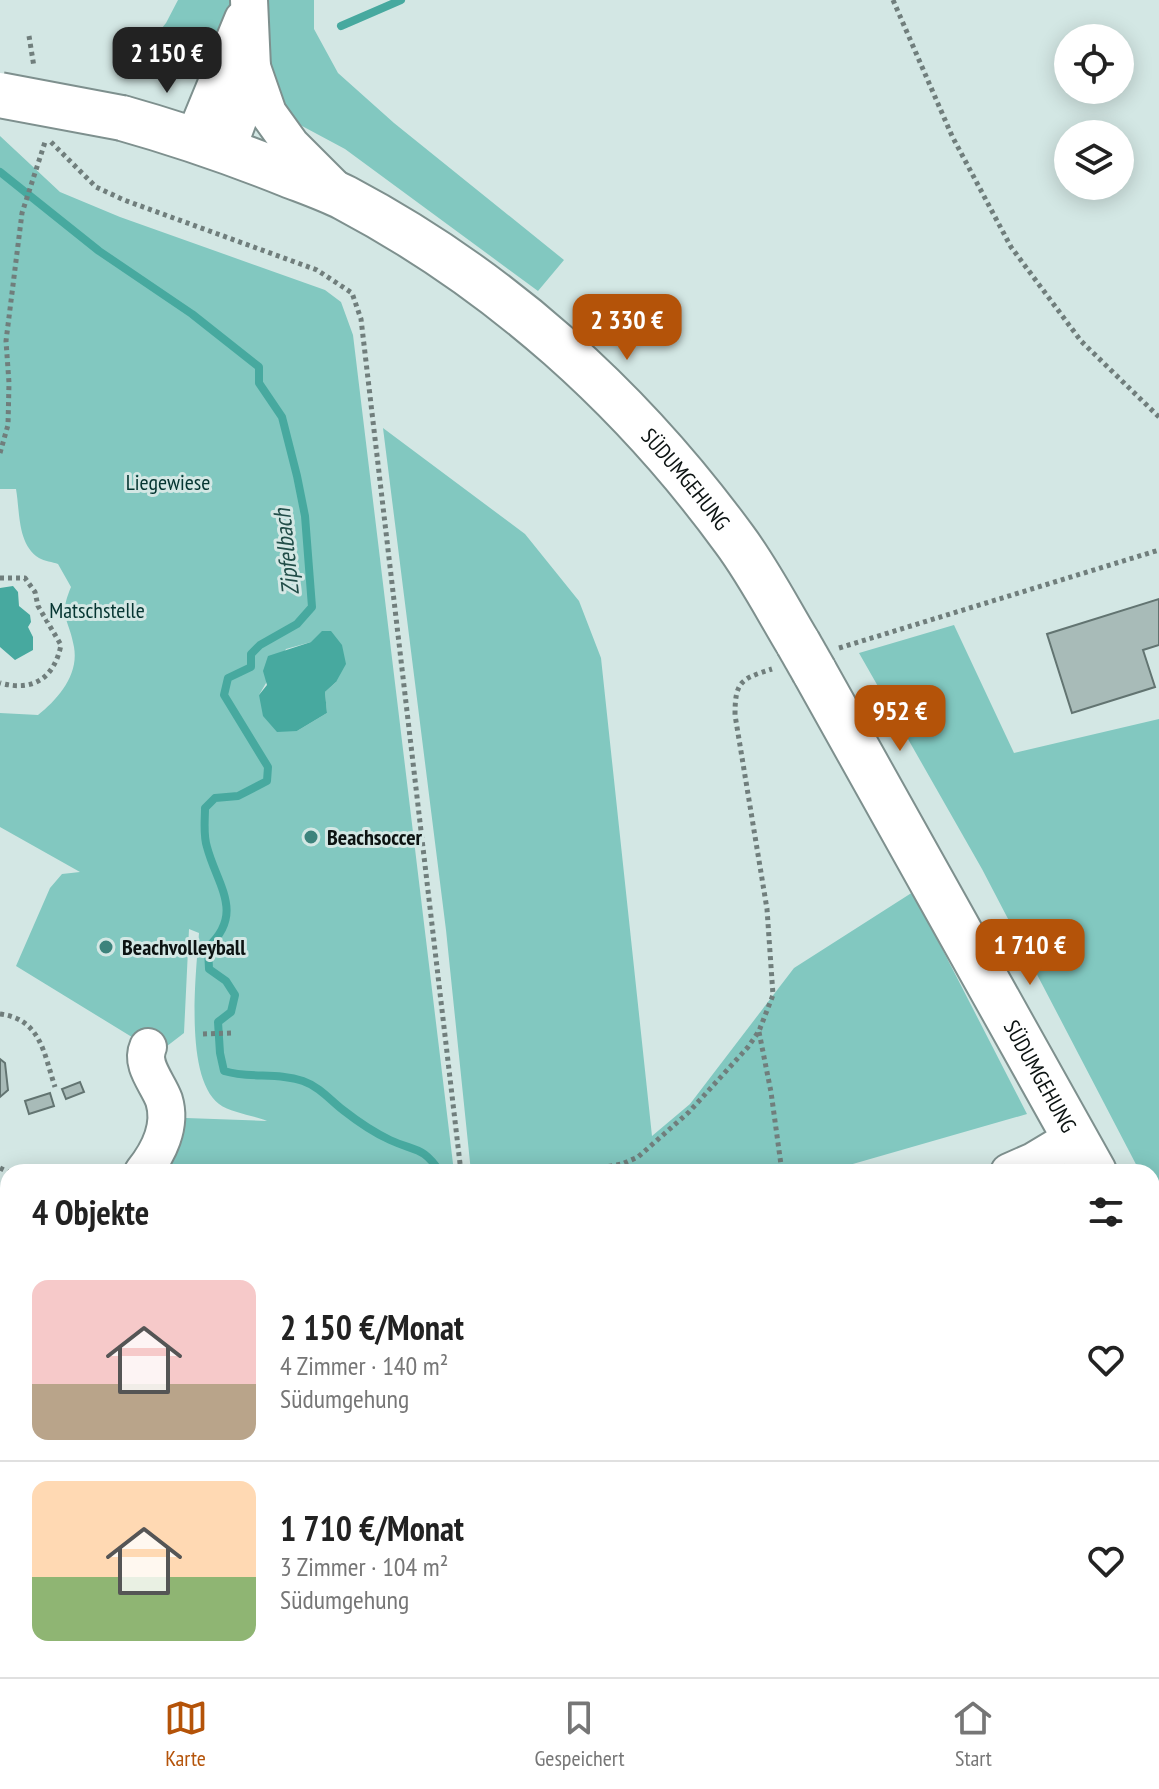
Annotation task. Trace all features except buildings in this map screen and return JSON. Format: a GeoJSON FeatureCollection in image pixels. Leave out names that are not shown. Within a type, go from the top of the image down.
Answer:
{"type":"FeatureCollection","features":[{"type":"Feature","properties":{"kind":"main road","name":"SÜDUMGEHUNG"},"geometry":{"type":"LineString","coordinates":[[18,88],[210,144],[343,197],[435,251],[517,308],[591,373],[674,463],[736,541],[810,656],[1084,1154]]}},
{"type":"Feature","properties":{"kind":"street"},"geometry":{"type":"LineString","coordinates":[[210,144],[244,104],[252,67],[249,1]]}},
{"type":"Feature","properties":{"kind":"street"},"geometry":{"type":"LineString","coordinates":[[210,144],[226,66],[249,1]]}},
{"type":"Feature","properties":{"kind":"street"},"geometry":{"type":"LineString","coordinates":[[252,67],[268,113],[291,145],[343,197]]}},
{"type":"Feature","properties":{"kind":"street"},"geometry":{"type":"LineString","coordinates":[[148,1047],[145,1061],[165,1105],[158,1153],[149,1164]]}},
{"type":"Feature","properties":{"kind":"street"},"geometry":{"type":"LineString","coordinates":[[1027,1164],[1084,1154]]}},
{"type":"Feature","properties":{"kind":"path"},"geometry":{"type":"LineString","coordinates":[[893,0],[952,136],[1011,247],[1081,341],[1159,417]]}},
{"type":"Feature","properties":{"kind":"path"},"geometry":{"type":"LineString","coordinates":[[18,88],[29,36]]}},
{"type":"Feature","properties":{"kind":"path"},"geometry":{"type":"LineString","coordinates":[[0,453],[8,425],[8,310],[24,207],[47,138],[96,187],[317,270],[352,293],[361,319],[460,1164]]}},
{"type":"Feature","properties":{"kind":"path"},"geometry":{"type":"LineString","coordinates":[[622,1164],[638,1157],[689,1112],[759,1031],[773,995],[767,909],[735,715],[735,691],[746,677],[1159,550]]}},
{"type":"Feature","properties":{"kind":"path"},"geometry":{"type":"LineString","coordinates":[[0,578],[25,578],[61,645],[57,661],[49,674],[34,683],[15,687],[0,683]]}},
{"type":"Feature","properties":{"kind":"path"},"geometry":{"type":"LineString","coordinates":[[0,1014],[14,1015],[37,1033],[55,1087]]}},
{"type":"Feature","properties":{"kind":"path"},"geometry":{"type":"LineString","coordinates":[[759,1031],[781,1164]]}},
{"type":"Feature","properties":{"kind":"path"},"geometry":{"type":"LineString","coordinates":[[203,1034],[234,1033]]}},
{"type":"Feature","properties":{"kind":"green space"},"geometry":{"type":"Polygon","coordinates":[[[178,0],[314,0],[314,29],[338,73],[394,123],[564,260],[538,291],[345,149],[149,44],[166,23],[178,0]]]}},
{"type":"Feature","properties":{"kind":"green space"},"geometry":{"type":"Polygon","coordinates":[[[0,136],[60,192],[120,217],[325,290],[341,302],[353,335],[453,1164],[161,1164],[186,1118],[267,1121],[219,1104],[208,1091],[201,1072],[195,1024],[199,933],[189,929],[184,1033],[158,1053],[16,966],[50,888],[62,874],[80,872],[0,827],[0,713],[38,715],[65,686],[75,657],[65,612],[71,587],[58,564],[39,558],[27,544],[16,489],[0,489],[0,136]],[[311,642],[286,649],[259,695],[297,731],[327,713],[325,692],[336,682],[311,642]]]}},
{"type":"Feature","properties":{"kind":"green space"},"geometry":{"type":"Polygon","coordinates":[[[383,428],[525,534],[579,601],[601,658],[652,1136],[690,1104],[794,968],[913,892],[1027,1114],[853,1164],[470,1164],[446,930],[383,428]]]}},
{"type":"Feature","properties":{"kind":"green space"},"geometry":{"type":"Polygon","coordinates":[[[954,625],[1014,753],[1159,719],[1159,1164],[1136,1164],[982,869],[859,653],[954,625]]]}},
{"type":"Feature","properties":{"kind":"shaded area"},"geometry":{"type":"Polygon","coordinates":[[[13,586],[18,592],[19,606],[30,615],[28,627],[33,637],[33,650],[15,660],[0,647],[0,588],[13,586]]]}},
{"type":"Feature","properties":{"kind":"shaded area"},"geometry":{"type":"Polygon","coordinates":[[[322,631],[331,631],[342,645],[346,664],[336,682],[325,692],[327,713],[297,731],[277,732],[263,716],[259,695],[267,685],[263,671],[268,656],[311,642],[322,631]]]}},
{"type":"Feature","properties":{"kind":"waterway"},"geometry":{"type":"LineString","coordinates":[[341,26],[401,0]]}},
{"type":"Feature","properties":{"kind":"waterway","name":"Zipfelbach"},"geometry":{"type":"LineString","coordinates":[[0,172],[99,251],[192,314],[259,367],[259,383],[282,417],[305,516],[312,607],[297,624],[260,645],[251,654],[251,667],[228,678],[224,695],[268,767],[267,781],[238,796],[215,798],[205,808],[206,842],[227,910],[219,934],[208,947],[209,969],[226,981],[235,995],[231,1012],[218,1022],[220,1053],[224,1071],[293,1078],[309,1084],[372,1130],[424,1154],[434,1164]]}},
{"type":"Feature","properties":{"kind":"place","name":"Beachsoccer"},"geometry":{"type":"Point","coordinates":[311,837]}},
{"type":"Feature","properties":{"kind":"place","name":"Beachvolleyball"},"geometry":{"type":"Point","coordinates":[106,947]}},
{"type":"Feature","properties":{"kind":"park label","name":"Liegewiese"},"geometry":{"type":"Point","coordinates":[168,482]}},
{"type":"Feature","properties":{"kind":"park label","name":"Matschstelle"},"geometry":{"type":"Point","coordinates":[97,610]}}]}
